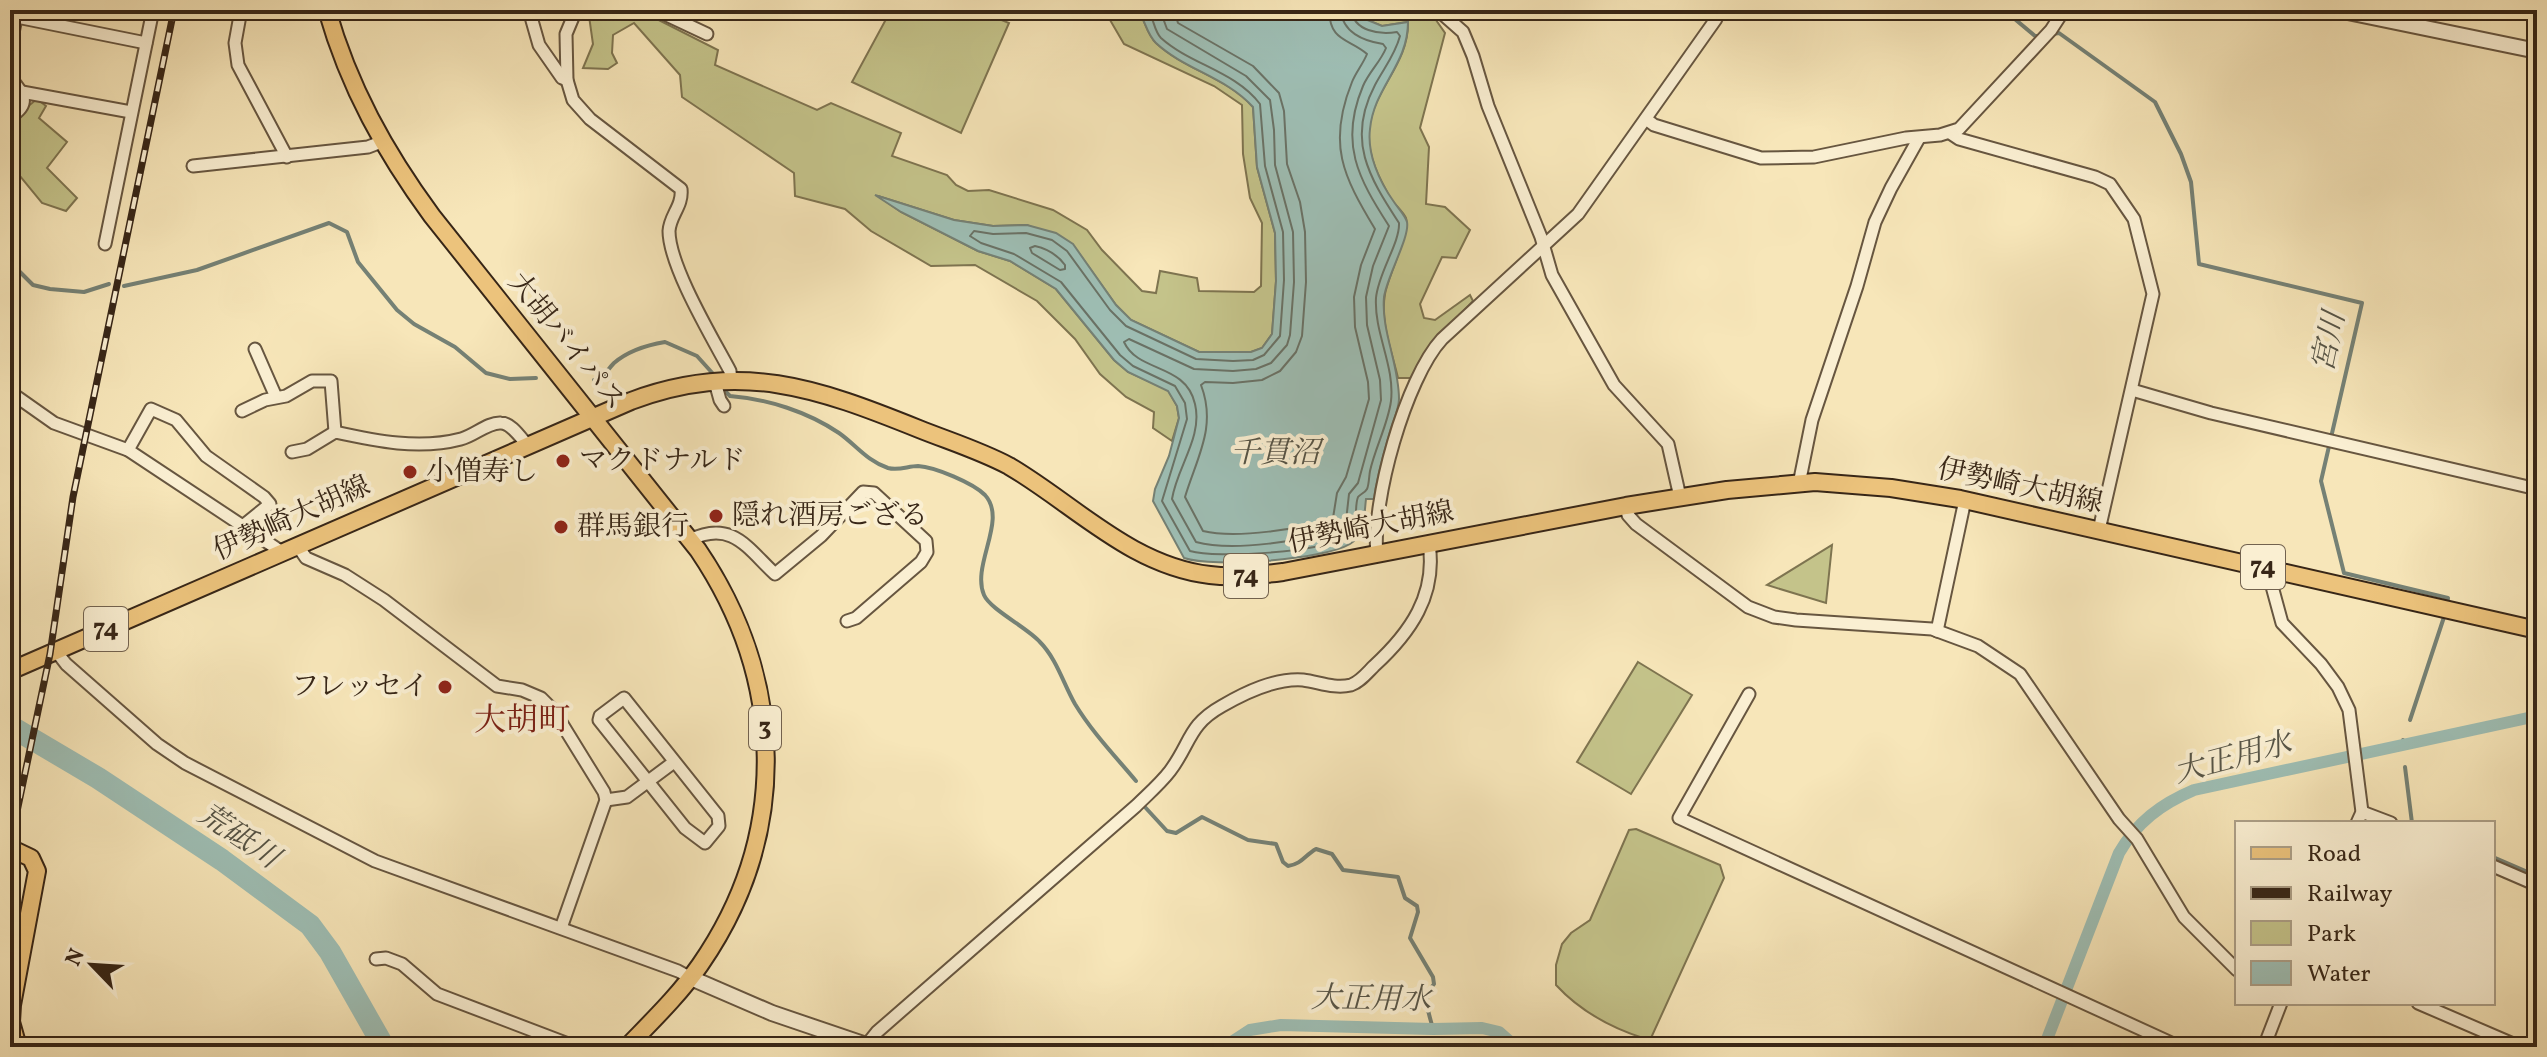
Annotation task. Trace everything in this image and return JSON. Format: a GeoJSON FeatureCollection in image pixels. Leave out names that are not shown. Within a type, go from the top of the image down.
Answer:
{"type":"FeatureCollection","features":[{"type":"Feature","properties":{"kind":"main road","name":"大胡バイパス"},"geometry":{"type":"LineString","coordinates":[[327,10],[350,80],[381,142],[432,216],[690,540],[726,596],[746,642],[762,707],[767,751],[763,810],[746,878],[726,924],[691,978],[627,1047]]}},
{"type":"Feature","properties":{"kind":"main road","name":"伊勢崎大胡線"},"geometry":{"type":"LineString","coordinates":[[11,669],[642,397],[723,381],[769,381],[823,392],[979,453],[1019,473],[1138,551],[1186,570],[1222,576],[1266,574],[1377,555],[1680,497],[1815,482],[1891,488],[1965,500],[2537,630]]}},
{"type":"Feature","properties":{"kind":"main road"},"geometry":{"type":"LineString","coordinates":[[10,848],[31,858],[37,871],[12,1005],[11,1022],[18,1047]]}},
{"type":"Feature","properties":{"kind":"street"},"geometry":{"type":"LineString","coordinates":[[105,244],[153,10]]}},
{"type":"Feature","properties":{"kind":"street"},"geometry":{"type":"LineString","coordinates":[[241,10],[235,43],[238,65],[287,157]]}},
{"type":"Feature","properties":{"kind":"street"},"geometry":{"type":"LineString","coordinates":[[529,10],[539,45],[562,78],[567,80]]}},
{"type":"Feature","properties":{"kind":"street"},"geometry":{"type":"LineString","coordinates":[[576,10],[566,34],[567,80],[573,100],[590,119],[681,189],[680,205],[669,230],[673,251],[692,300],[730,371],[723,381],[720,400],[724,406]]}},
{"type":"Feature","properties":{"kind":"street"},"geometry":{"type":"LineString","coordinates":[[656,10],[707,34]]}},
{"type":"Feature","properties":{"kind":"street"},"geometry":{"type":"LineString","coordinates":[[1438,10],[1463,32],[1552,275],[1614,385],[1654,426],[1670,448],[1680,497]]}},
{"type":"Feature","properties":{"kind":"street"},"geometry":{"type":"LineString","coordinates":[[1377,555],[1386,467],[1423,364],[1442,339],[1578,214],[1716,19],[1703,10]]}},
{"type":"Feature","properties":{"kind":"street"},"geometry":{"type":"LineString","coordinates":[[1646,119],[1654,125],[1761,158],[1814,157],[1906,138],[1950,133],[1959,129],[2051,30],[2064,10]]}},
{"type":"Feature","properties":{"kind":"street"},"geometry":{"type":"LineString","coordinates":[[2338,10],[2537,51]]}},
{"type":"Feature","properties":{"kind":"street"},"geometry":{"type":"LineString","coordinates":[[10,48],[17,13],[146,43]]}},
{"type":"Feature","properties":{"kind":"street"},"geometry":{"type":"LineString","coordinates":[[10,77],[22,92],[22,107],[10,117]]}},
{"type":"Feature","properties":{"kind":"street"},"geometry":{"type":"LineString","coordinates":[[22,92],[131,112]]}},
{"type":"Feature","properties":{"kind":"street"},"geometry":{"type":"LineString","coordinates":[[1950,133],[1959,139],[2095,177],[2110,184],[2134,219],[2153,294],[2099,530]]}},
{"type":"Feature","properties":{"kind":"street"},"geometry":{"type":"LineString","coordinates":[[1799,484],[1812,420],[1875,222],[1919,138]]}},
{"type":"Feature","properties":{"kind":"street"},"geometry":{"type":"LineString","coordinates":[[193,166],[368,147],[381,142]]}},
{"type":"Feature","properties":{"kind":"street"},"geometry":{"type":"LineString","coordinates":[[255,349],[276,397]]}},
{"type":"Feature","properties":{"kind":"street"},"geometry":{"type":"LineString","coordinates":[[242,411],[296,391],[312,381],[331,381],[335,432]]}},
{"type":"Feature","properties":{"kind":"street"},"geometry":{"type":"LineString","coordinates":[[2132,390],[2211,413],[2537,489]]}},
{"type":"Feature","properties":{"kind":"street"},"geometry":{"type":"LineString","coordinates":[[10,392],[54,423],[128,450],[244,525],[345,575],[384,600],[497,686],[522,690],[541,698],[554,711],[606,800],[561,928]]}},
{"type":"Feature","properties":{"kind":"street"},"geometry":{"type":"LineString","coordinates":[[128,450],[151,409],[176,420],[206,456],[270,504],[244,525]]}},
{"type":"Feature","properties":{"kind":"street"},"geometry":{"type":"LineString","coordinates":[[292,452],[307,449],[335,432],[389,444],[430,443],[464,438],[498,422],[507,423],[529,447]]}},
{"type":"Feature","properties":{"kind":"street"},"geometry":{"type":"LineString","coordinates":[[690,540],[706,533],[736,536],[775,574],[821,536],[863,492],[874,493],[926,541],[927,552],[921,562],[856,618],[847,621]]}},
{"type":"Feature","properties":{"kind":"street"},"geometry":{"type":"LineString","coordinates":[[1937,631],[1965,500]]}},
{"type":"Feature","properties":{"kind":"street"},"geometry":{"type":"LineString","coordinates":[[1626,506],[1628,515],[1636,524],[1748,607],[1774,617],[1796,620],[1937,631],[1978,646],[2020,674],[2123,824],[2137,839],[2184,917],[2235,968]]}},
{"type":"Feature","properties":{"kind":"street"},"geometry":{"type":"LineString","coordinates":[[56,651],[66,664],[157,744],[185,763],[375,861],[678,971],[749,1004],[868,1046],[877,1032],[1136,806],[1170,771],[1194,728],[1218,708],[1251,690],[1278,682],[1301,680],[1348,686],[1357,682],[1389,653],[1420,613],[1429,580],[1429,544]]}},
{"type":"Feature","properties":{"kind":"street"},"geometry":{"type":"LineString","coordinates":[[2267,568],[2282,623],[2321,664],[2338,687],[2349,710],[2360,817],[2381,821]]}},
{"type":"Feature","properties":{"kind":"street"},"geometry":{"type":"LineString","coordinates":[[1749,694],[1679,818],[2180,1047]]}},
{"type":"Feature","properties":{"kind":"street"},"geometry":{"type":"LineString","coordinates":[[624,698],[674,762],[720,820],[719,826],[705,843],[685,828],[599,720],[600,716],[624,698]]}},
{"type":"Feature","properties":{"kind":"street"},"geometry":{"type":"LineString","coordinates":[[606,800],[627,797],[674,762]]}},
{"type":"Feature","properties":{"kind":"street"},"geometry":{"type":"LineString","coordinates":[[2495,867],[2537,885]]}},
{"type":"Feature","properties":{"kind":"street"},"geometry":{"type":"LineString","coordinates":[[376,959],[381,957],[397,961],[437,994],[576,1047]]}},
{"type":"Feature","properties":{"kind":"street"},"geometry":{"type":"LineString","coordinates":[[2264,1047],[2280,1005]]}},
{"type":"Feature","properties":{"kind":"street"},"geometry":{"type":"LineString","coordinates":[[2423,1005],[2520,1047]]}},
{"type":"Feature","properties":{"kind":"green space"},"geometry":{"type":"Polygon","coordinates":[[[592,10],[639,10],[718,50],[715,65],[817,110],[831,103],[901,133],[892,156],[947,175],[956,185],[968,191],[989,190],[1053,210],[1087,230],[1142,291],[1156,293],[1160,271],[1197,278],[1199,291],[1254,292],[1261,286],[1262,223],[1250,198],[1243,154],[1242,105],[1214,86],[1124,44],[1106,13],[1099,10],[1138,10],[1156,43],[1231,88],[1253,107],[1257,167],[1275,233],[1276,281],[1272,334],[1262,348],[1251,352],[1199,352],[1131,320],[1116,305],[1073,245],[1027,225],[993,226],[954,220],[878,196],[901,212],[978,251],[1010,261],[1056,289],[1114,360],[1128,372],[1168,390],[1177,406],[1179,418],[1172,441],[1153,428],[1154,412],[1126,397],[1100,374],[1075,339],[1037,301],[975,265],[931,266],[871,231],[845,209],[795,196],[794,173],[682,97],[680,75],[634,23],[613,35],[612,53],[617,63],[608,69],[583,68],[593,44],[589,16],[592,10]]]}},
{"type":"Feature","properties":{"kind":"green space"},"geometry":{"type":"Polygon","coordinates":[[[891,10],[987,10],[987,14],[1009,23],[961,133],[852,82],[891,10]]]}},
{"type":"Feature","properties":{"kind":"green space"},"geometry":{"type":"Polygon","coordinates":[[[1358,10],[1429,10],[1445,33],[1420,128],[1429,147],[1426,204],[1445,207],[1470,230],[1456,258],[1442,257],[1420,304],[1424,318],[1435,320],[1470,295],[1473,301],[1430,346],[1411,378],[1398,378],[1384,315],[1385,294],[1405,233],[1406,218],[1378,175],[1369,139],[1372,115],[1403,51],[1408,22],[1382,26],[1360,17],[1358,10]]]}},
{"type":"Feature","properties":{"kind":"green space"},"geometry":{"type":"Polygon","coordinates":[[[37,99],[46,106],[39,118],[67,142],[47,168],[77,198],[66,211],[42,203],[10,164],[10,121],[37,99]]]}},
{"type":"Feature","properties":{"kind":"green space"},"geometry":{"type":"Polygon","coordinates":[[[1832,545],[1826,603],[1767,585],[1832,545]]]}},
{"type":"Feature","properties":{"kind":"green space"},"geometry":{"type":"Polygon","coordinates":[[[1638,662],[1692,695],[1631,794],[1577,762],[1638,662]]]}},
{"type":"Feature","properties":{"kind":"green space"},"geometry":{"type":"Polygon","coordinates":[[[1636,829],[1720,865],[1724,878],[1651,1038],[1630,1034],[1596,1017],[1556,985],[1556,965],[1562,944],[1571,933],[1590,920],[1629,830],[1636,829]]]}},
{"type":"Feature","properties":{"kind":"water","name":"千貫沼"},"geometry":{"type":"Polygon","coordinates":[[[1138,10],[1358,10],[1360,17],[1382,26],[1408,22],[1403,51],[1378,101],[1370,129],[1372,158],[1379,176],[1407,222],[1405,237],[1384,297],[1385,322],[1399,402],[1374,499],[1366,499],[1359,535],[1350,544],[1336,550],[1268,561],[1219,562],[1184,558],[1153,501],[1179,418],[1177,406],[1168,391],[1128,372],[1114,360],[1056,289],[1010,261],[978,251],[901,212],[875,195],[954,220],[993,226],[1027,225],[1056,233],[1073,244],[1116,305],[1131,320],[1199,352],[1251,352],[1262,348],[1272,334],[1276,281],[1275,233],[1257,167],[1253,107],[1231,88],[1156,43],[1138,10]]]}},
{"type":"Feature","properties":{"kind":"waterway","name":"宮川"},"geometry":{"type":"LineString","coordinates":[[2004,10],[2035,36],[2040,36]]}},
{"type":"Feature","properties":{"kind":"waterway","name":"宮川"},"geometry":{"type":"LineString","coordinates":[[2053,34],[2059,33],[2155,102],[2191,182],[2199,264],[2362,303],[2321,481],[2344,573],[2448,598],[2447,606]]}},
{"type":"Feature","properties":{"kind":"waterway"},"geometry":{"type":"LineString","coordinates":[[124,286],[197,270],[329,223],[347,232],[358,262],[397,310],[414,324],[455,347],[486,373],[510,379],[536,378]]}},
{"type":"Feature","properties":{"kind":"waterway"},"geometry":{"type":"LineString","coordinates":[[10,262],[33,285],[50,289],[84,292],[109,284]]}},
{"type":"Feature","properties":{"kind":"waterway"},"geometry":{"type":"LineString","coordinates":[[594,380],[603,376],[625,355],[665,342],[697,356],[715,376]]}},
{"type":"Feature","properties":{"kind":"waterway"},"geometry":{"type":"LineString","coordinates":[[726,392],[730,396],[759,400],[814,419],[888,468],[918,466],[934,469],[963,481],[985,495],[993,517],[982,570],[984,595],[993,606],[1045,648],[1082,714],[1136,781]]}},
{"type":"Feature","properties":{"kind":"waterway","name":"宮川"},"geometry":{"type":"LineString","coordinates":[[2410,720],[2445,614]]}},
{"type":"Feature","properties":{"kind":"waterway","name":"大正用水"},"geometry":{"type":"LineString","coordinates":[[2044,1047],[2119,853],[2142,823],[2171,801],[2194,790],[2537,716]]}},
{"type":"Feature","properties":{"kind":"waterway","name":"荒砥川"},"geometry":{"type":"LineString","coordinates":[[10,726],[98,778],[222,860],[310,925],[330,952],[384,1047]]}},
{"type":"Feature","properties":{"kind":"waterway","name":"宮川"},"geometry":{"type":"LineString","coordinates":[[2402,748],[2403,740]]}},
{"type":"Feature","properties":{"kind":"waterway","name":"宮川"},"geometry":{"type":"LineString","coordinates":[[2405,767],[2412,821]]}},
{"type":"Feature","properties":{"kind":"waterway"},"geometry":{"type":"LineString","coordinates":[[1144,806],[1167,831],[1176,833],[1202,817],[1248,840],[1276,844],[1283,862],[1288,866],[1316,849],[1332,854],[1343,870],[1398,877],[1405,898],[1417,906],[1410,938],[1433,977],[1434,984],[1427,1000],[1433,1029]]}},
{"type":"Feature","properties":{"kind":"waterway","name":"宮川"},"geometry":{"type":"LineString","coordinates":[[2495,858],[2537,876]]}},
{"type":"Feature","properties":{"kind":"waterway","name":"大正用水"},"geometry":{"type":"LineString","coordinates":[[1224,1047],[1250,1030],[1281,1025],[1482,1028],[1499,1032],[1516,1047]]}},
{"type":"Feature","properties":{"kind":"railway"},"geometry":{"type":"LineString","coordinates":[[10,845],[50,654],[73,497],[174,10]]}},
{"type":"Feature","properties":{"kind":"place","name":"マクドナルド"},"geometry":{"type":"Point","coordinates":[563,461]}},
{"type":"Feature","properties":{"kind":"place","name":"小僧寿し"},"geometry":{"type":"Point","coordinates":[410,472]}},
{"type":"Feature","properties":{"kind":"place","name":"隠れ酒房ござる"},"geometry":{"type":"Point","coordinates":[716,516]}},
{"type":"Feature","properties":{"kind":"place","name":"群馬銀行"},"geometry":{"type":"Point","coordinates":[561,527]}},
{"type":"Feature","properties":{"kind":"place","name":"フレッセイ"},"geometry":{"type":"Point","coordinates":[445,687]}},
{"type":"Feature","properties":{"kind":"district","name":"大胡町"},"geometry":{"type":"Point","coordinates":[522,722]}}]}
